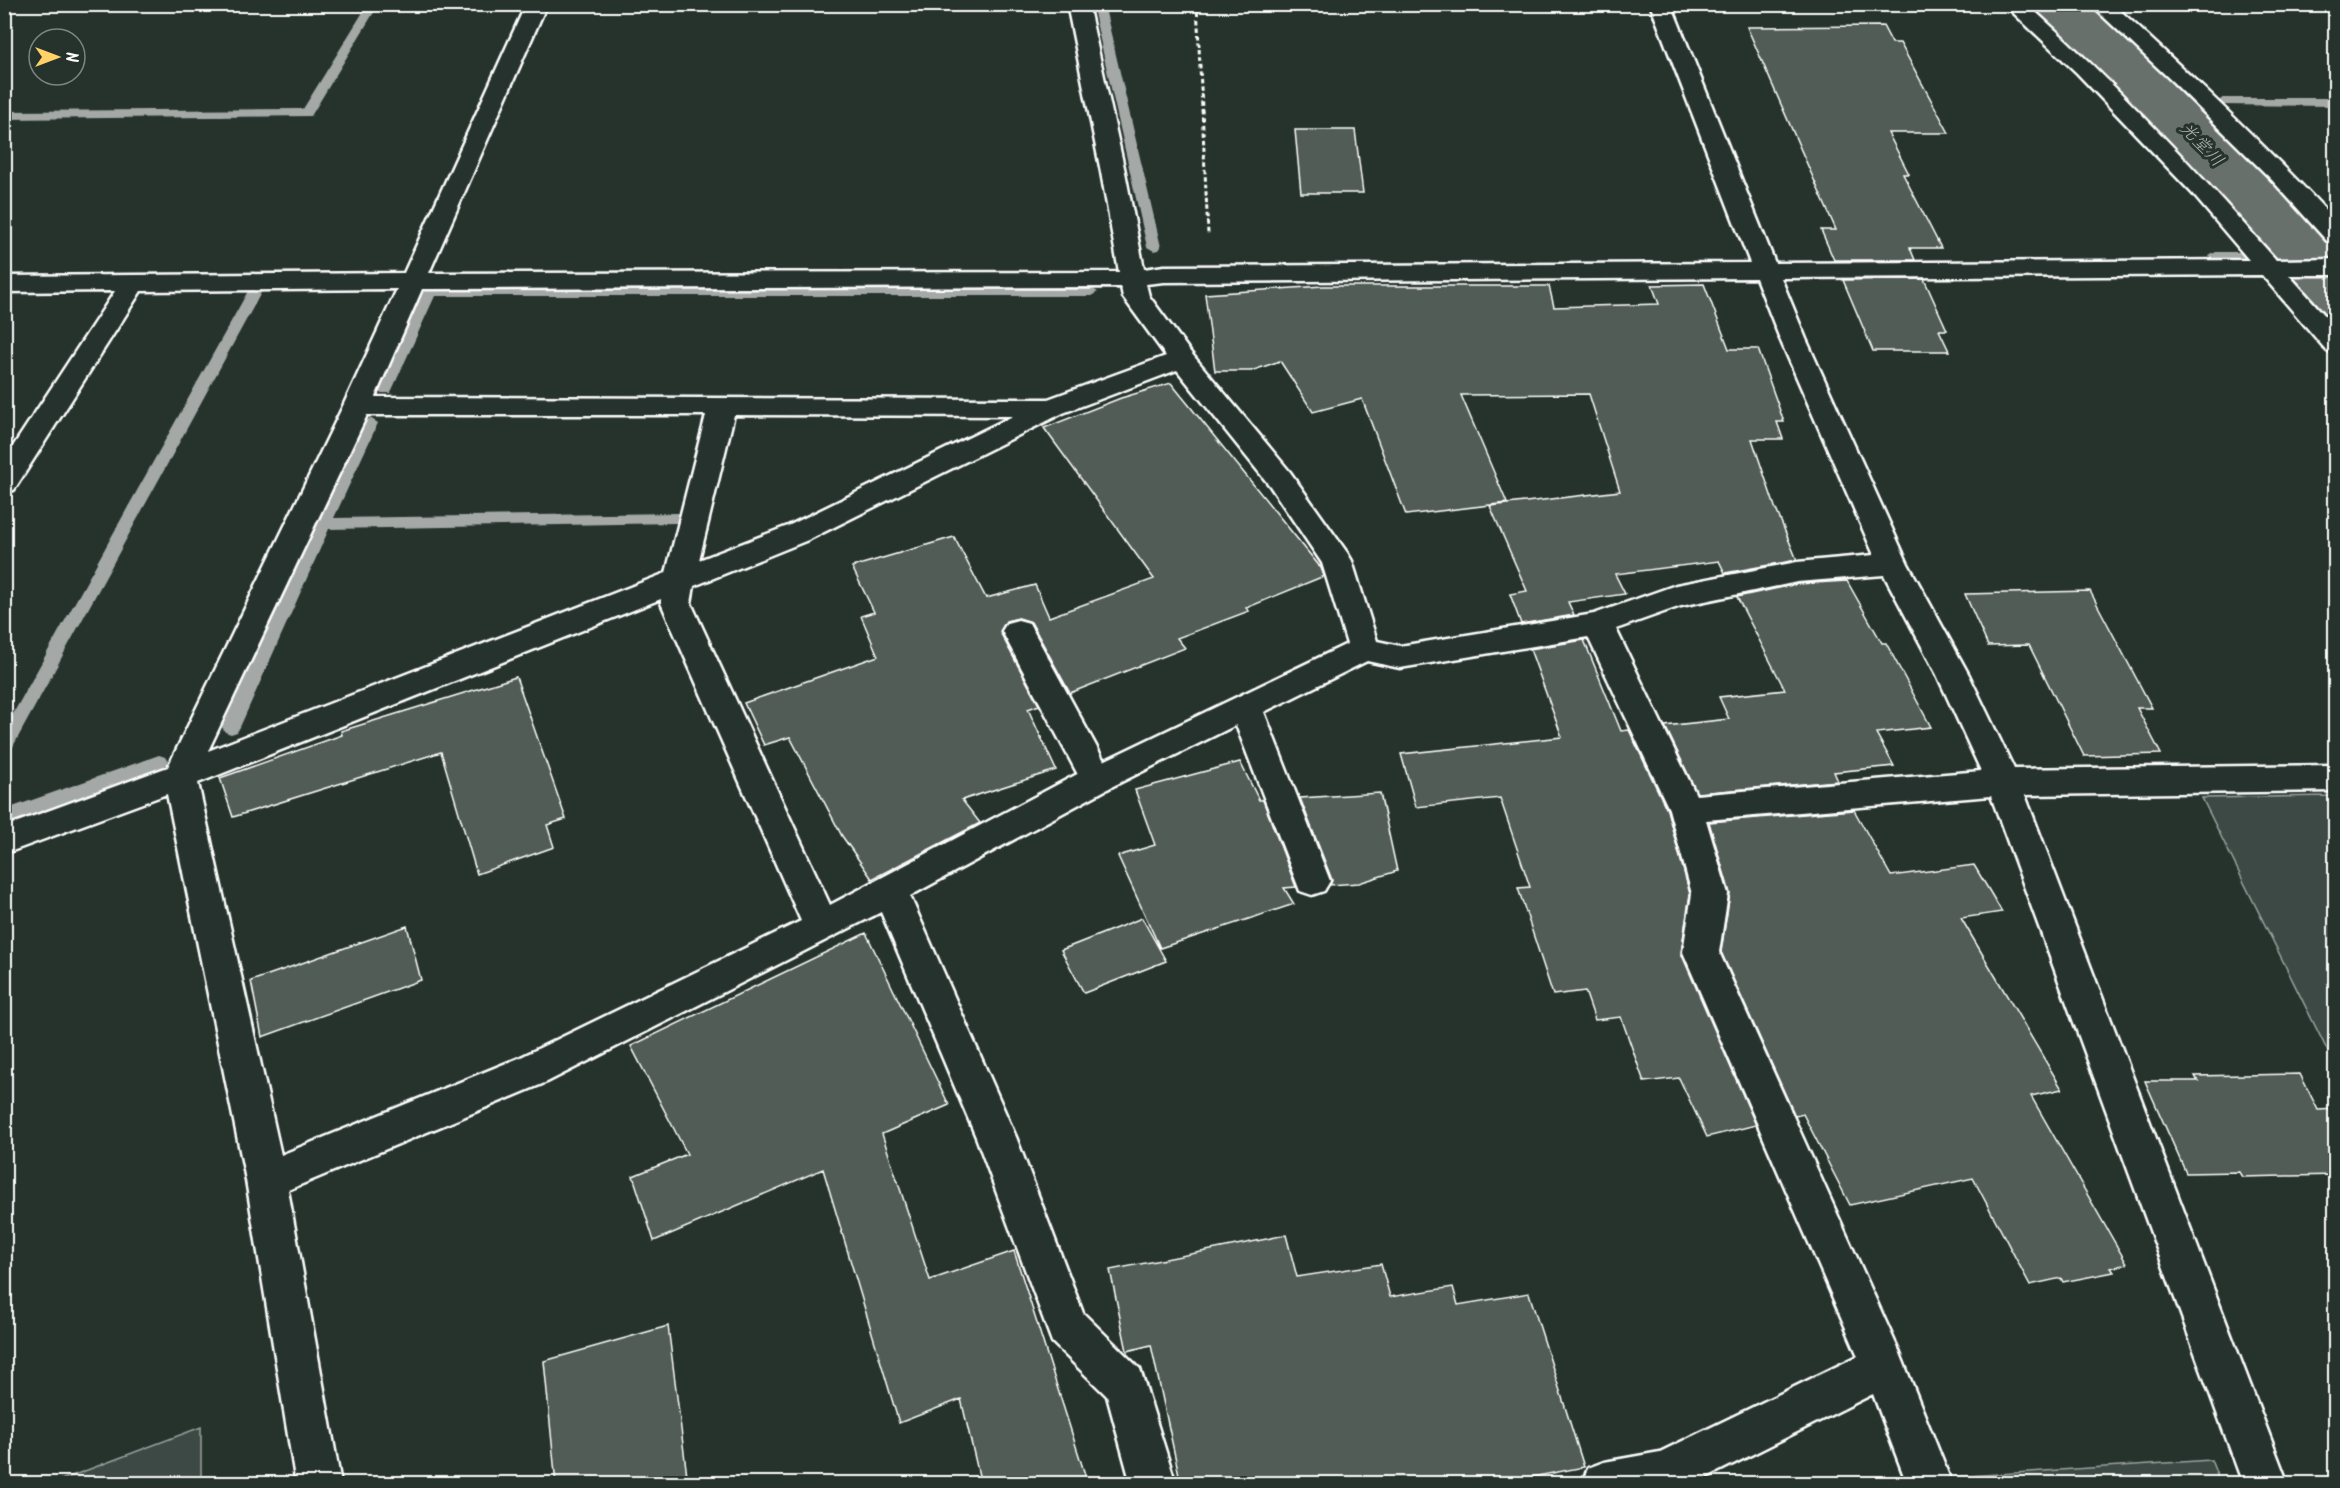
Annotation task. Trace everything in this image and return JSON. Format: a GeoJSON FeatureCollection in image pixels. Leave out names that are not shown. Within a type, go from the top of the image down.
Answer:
{"type":"FeatureCollection","features":[{"type":"Feature","properties":{"kind":"street"},"geometry":{"type":"LineString","coordinates":[[319,1484],[266,1180],[180,776],[357,406],[537,4]]}},
{"type":"Feature","properties":{"kind":"street"},"geometry":{"type":"LineString","coordinates":[[1077,4],[1113,172],[1136,297],[1182,359],[1280,479],[1337,561],[1364,649]]}},
{"type":"Feature","properties":{"kind":"street"},"geometry":{"type":"LineString","coordinates":[[1660,4],[1792,339],[1893,564],[1953,675],[2003,782],[2266,1484]]}},
{"type":"Feature","properties":{"kind":"street"},"geometry":{"type":"LineString","coordinates":[[2014,4],[2085,68],[2199,187],[2336,345]]}},
{"type":"Feature","properties":{"kind":"street"},"geometry":{"type":"LineString","coordinates":[[2100,4],[2190,85],[2280,175],[2336,236]]}},
{"type":"Feature","properties":{"kind":"street"},"geometry":{"type":"LineString","coordinates":[[4,284],[411,281],[1109,281],[1164,274],[2336,267]]}},
{"type":"Feature","properties":{"kind":"street"},"geometry":{"type":"LineString","coordinates":[[4,483],[133,283]]}},
{"type":"Feature","properties":{"kind":"street"},"geometry":{"type":"LineString","coordinates":[[4,841],[180,776],[798,533],[1053,408],[1182,359]]}},
{"type":"Feature","properties":{"kind":"street"},"geometry":{"type":"LineString","coordinates":[[357,406],[1053,408]]}},
{"type":"Feature","properties":{"kind":"street"},"geometry":{"type":"LineString","coordinates":[[722,406],[679,581],[676,603],[822,927]]}},
{"type":"Feature","properties":{"kind":"street"},"geometry":{"type":"LineString","coordinates":[[266,1180],[533,1070],[822,927],[1097,779],[1364,649],[1400,657],[1598,624],[1686,593],[1797,572],[1893,564]]}},
{"type":"Feature","properties":{"kind":"street"},"geometry":{"type":"LineString","coordinates":[[1598,624],[1686,809],[1710,894],[1701,952],[1884,1366],[1930,1484]]}},
{"type":"Feature","properties":{"kind":"street"},"geometry":{"type":"LineString","coordinates":[[1018,631],[1097,779]]}},
{"type":"Feature","properties":{"kind":"street"},"geometry":{"type":"LineString","coordinates":[[1245,706],[1312,881]]}},
{"type":"Feature","properties":{"kind":"street"},"geometry":{"type":"LineString","coordinates":[[1686,809],[2003,782],[2336,778]]}},
{"type":"Feature","properties":{"kind":"street"},"geometry":{"type":"LineString","coordinates":[[890,891],[996,1137],[1067,1327],[1125,1384],[1154,1484]]}},
{"type":"Feature","properties":{"kind":"street"},"geometry":{"type":"LineString","coordinates":[[1604,1484],[1666,1479],[1884,1366]]}},
{"type":"Feature","properties":{"kind":"path"},"geometry":{"type":"LineString","coordinates":[[1197,4],[1210,274]]}},
{"type":"Feature","properties":{"kind":"shaded area"},"geometry":{"type":"Polygon","coordinates":[[[2336,796],[2335,1066],[2202,798],[2336,796]]]}},
{"type":"Feature","properties":{"kind":"shaded area"},"geometry":{"type":"Polygon","coordinates":[[[201,1427],[201,1483],[53,1483],[201,1427]]]}},
{"type":"Feature","properties":{"kind":"shaded area"},"geometry":{"type":"Polygon","coordinates":[[[2211,1460],[2220,1483],[1956,1484],[1954,1477],[2211,1460]]]}},
{"type":"Feature","properties":{"kind":"building"},"geometry":{"type":"Polygon","coordinates":[[[1883,26],[1892,43],[1900,43],[1949,133],[1888,133],[1909,174],[1903,174],[1941,248],[1910,248],[1915,260],[1834,260],[1821,230],[1836,230],[1747,27],[1883,26]]]}},
{"type":"Feature","properties":{"kind":"building"},"geometry":{"type":"Polygon","coordinates":[[[1295,130],[1355,130],[1363,193],[1301,193],[1295,130]]]}},
{"type":"Feature","properties":{"kind":"building"},"geometry":{"type":"Polygon","coordinates":[[[1924,279],[1947,330],[1939,330],[1949,351],[1873,351],[1843,280],[1924,279]]]}},
{"type":"Feature","properties":{"kind":"building"},"geometry":{"type":"Polygon","coordinates":[[[1704,284],[1729,349],[1758,349],[1784,422],[1777,422],[1783,439],[1752,439],[1775,507],[1797,560],[1725,573],[1719,561],[1615,574],[1625,594],[1568,602],[1574,615],[1521,624],[1510,594],[1527,591],[1490,506],[1620,491],[1589,394],[1461,395],[1507,503],[1406,515],[1362,399],[1313,412],[1280,361],[1251,371],[1215,371],[1205,294],[1323,286],[1549,286],[1554,307],[1659,304],[1652,285],[1704,284]]]}},
{"type":"Feature","properties":{"kind":"building"},"geometry":{"type":"Polygon","coordinates":[[[1171,383],[1321,568],[1324,576],[1246,608],[1249,611],[1177,638],[1185,648],[1070,693],[1031,622],[1019,618],[1006,621],[1000,632],[1039,705],[1028,709],[1056,770],[962,800],[980,823],[872,879],[842,836],[790,737],[764,745],[744,703],[878,656],[861,616],[874,612],[852,567],[954,537],[986,598],[1035,585],[1049,617],[1154,579],[1044,428],[1121,398],[1171,383]]]}},
{"type":"Feature","properties":{"kind":"building"},"geometry":{"type":"Polygon","coordinates":[[[1847,581],[1882,643],[1886,643],[1931,727],[1876,733],[1894,766],[1834,772],[1838,781],[1697,793],[1665,726],[1729,719],[1719,697],[1785,690],[1737,597],[1797,584],[1847,581]]]}},
{"type":"Feature","properties":{"kind":"building"},"geometry":{"type":"Polygon","coordinates":[[[2090,591],[2152,708],[2137,708],[2161,754],[2084,756],[2029,645],[1988,646],[1965,594],[2090,591]]]}},
{"type":"Feature","properties":{"kind":"building"},"geometry":{"type":"Polygon","coordinates":[[[1584,640],[1621,731],[1629,730],[1667,810],[1690,894],[1681,953],[1756,1125],[1707,1137],[1679,1078],[1644,1082],[1621,1017],[1595,1020],[1585,991],[1553,995],[1518,888],[1530,887],[1500,798],[1416,807],[1401,754],[1562,737],[1530,649],[1584,640]]]}},
{"type":"Feature","properties":{"kind":"building"},"geometry":{"type":"Polygon","coordinates":[[[516,677],[566,819],[547,825],[554,847],[477,874],[441,752],[233,817],[220,778],[342,735],[341,731],[516,677]]]}},
{"type":"Feature","properties":{"kind":"building"},"geometry":{"type":"Polygon","coordinates":[[[1240,762],[1259,800],[1263,800],[1296,887],[1284,888],[1294,904],[1160,948],[1118,856],[1155,845],[1135,790],[1240,762]]]}},
{"type":"Feature","properties":{"kind":"building"},"geometry":{"type":"Polygon","coordinates":[[[1380,793],[1397,871],[1359,883],[1330,885],[1332,880],[1300,798],[1380,793]]]}},
{"type":"Feature","properties":{"kind":"building"},"geometry":{"type":"Polygon","coordinates":[[[1854,810],[1891,876],[1974,865],[2002,912],[1961,918],[2062,1089],[2031,1096],[2127,1264],[2111,1268],[2114,1272],[2063,1282],[2061,1278],[2030,1285],[1973,1178],[1850,1205],[1803,1114],[1795,1116],[1721,952],[1730,893],[1709,822],[1854,810]]]}},
{"type":"Feature","properties":{"kind":"building"},"geometry":{"type":"Polygon","coordinates":[[[1142,918],[1166,961],[1084,993],[1061,950],[1142,918]]]}},
{"type":"Feature","properties":{"kind":"building"},"geometry":{"type":"Polygon","coordinates":[[[407,926],[421,980],[262,1037],[251,981],[407,926]]]}},
{"type":"Feature","properties":{"kind":"building"},"geometry":{"type":"Polygon","coordinates":[[[866,933],[949,1105],[882,1134],[930,1280],[1014,1251],[1088,1484],[981,1484],[961,1399],[899,1423],[823,1169],[654,1241],[633,1176],[687,1154],[631,1046],[866,933]]]}},
{"type":"Feature","properties":{"kind":"building"},"geometry":{"type":"Polygon","coordinates":[[[2300,1074],[2318,1110],[2336,1109],[2336,1175],[2242,1177],[2239,1172],[2186,1173],[2145,1081],[2198,1081],[2195,1076],[2300,1074]]]}},
{"type":"Feature","properties":{"kind":"building"},"geometry":{"type":"Polygon","coordinates":[[[1286,1235],[1297,1277],[1381,1264],[1390,1297],[1453,1287],[1458,1305],[1529,1293],[1584,1467],[1496,1484],[1181,1484],[1151,1345],[1127,1351],[1110,1270],[1286,1235]]]}},
{"type":"Feature","properties":{"kind":"building"},"geometry":{"type":"Polygon","coordinates":[[[668,1326],[688,1484],[556,1484],[544,1361],[668,1326]]]}},
{"type":"Feature","properties":{"kind":"waterway"},"geometry":{"type":"LineString","coordinates":[[4,115],[307,113],[374,4]]}},
{"type":"Feature","properties":{"kind":"waterway"},"geometry":{"type":"LineString","coordinates":[[1098,4],[1154,247]]}},
{"type":"Feature","properties":{"kind":"waterway","name":"光堂川"},"geometry":{"type":"LineString","coordinates":[[2056,4],[2209,149],[2336,296]]}},
{"type":"Feature","properties":{"kind":"waterway"},"geometry":{"type":"LineString","coordinates":[[2223,102],[2336,102]]}},
{"type":"Feature","properties":{"kind":"waterway"},"geometry":{"type":"LineString","coordinates":[[2216,256],[2241,256]]}},
{"type":"Feature","properties":{"kind":"waterway"},"geometry":{"type":"LineString","coordinates":[[4,747],[255,291]]}},
{"type":"Feature","properties":{"kind":"waterway"},"geometry":{"type":"LineString","coordinates":[[385,390],[430,292],[1091,292]]}},
{"type":"Feature","properties":{"kind":"waterway"},"geometry":{"type":"LineString","coordinates":[[231,727],[370,423]]}},
{"type":"Feature","properties":{"kind":"waterway"},"geometry":{"type":"LineString","coordinates":[[324,524],[677,518]]}},
{"type":"Feature","properties":{"kind":"waterway"},"geometry":{"type":"LineString","coordinates":[[4,818],[159,762]]}}]}
